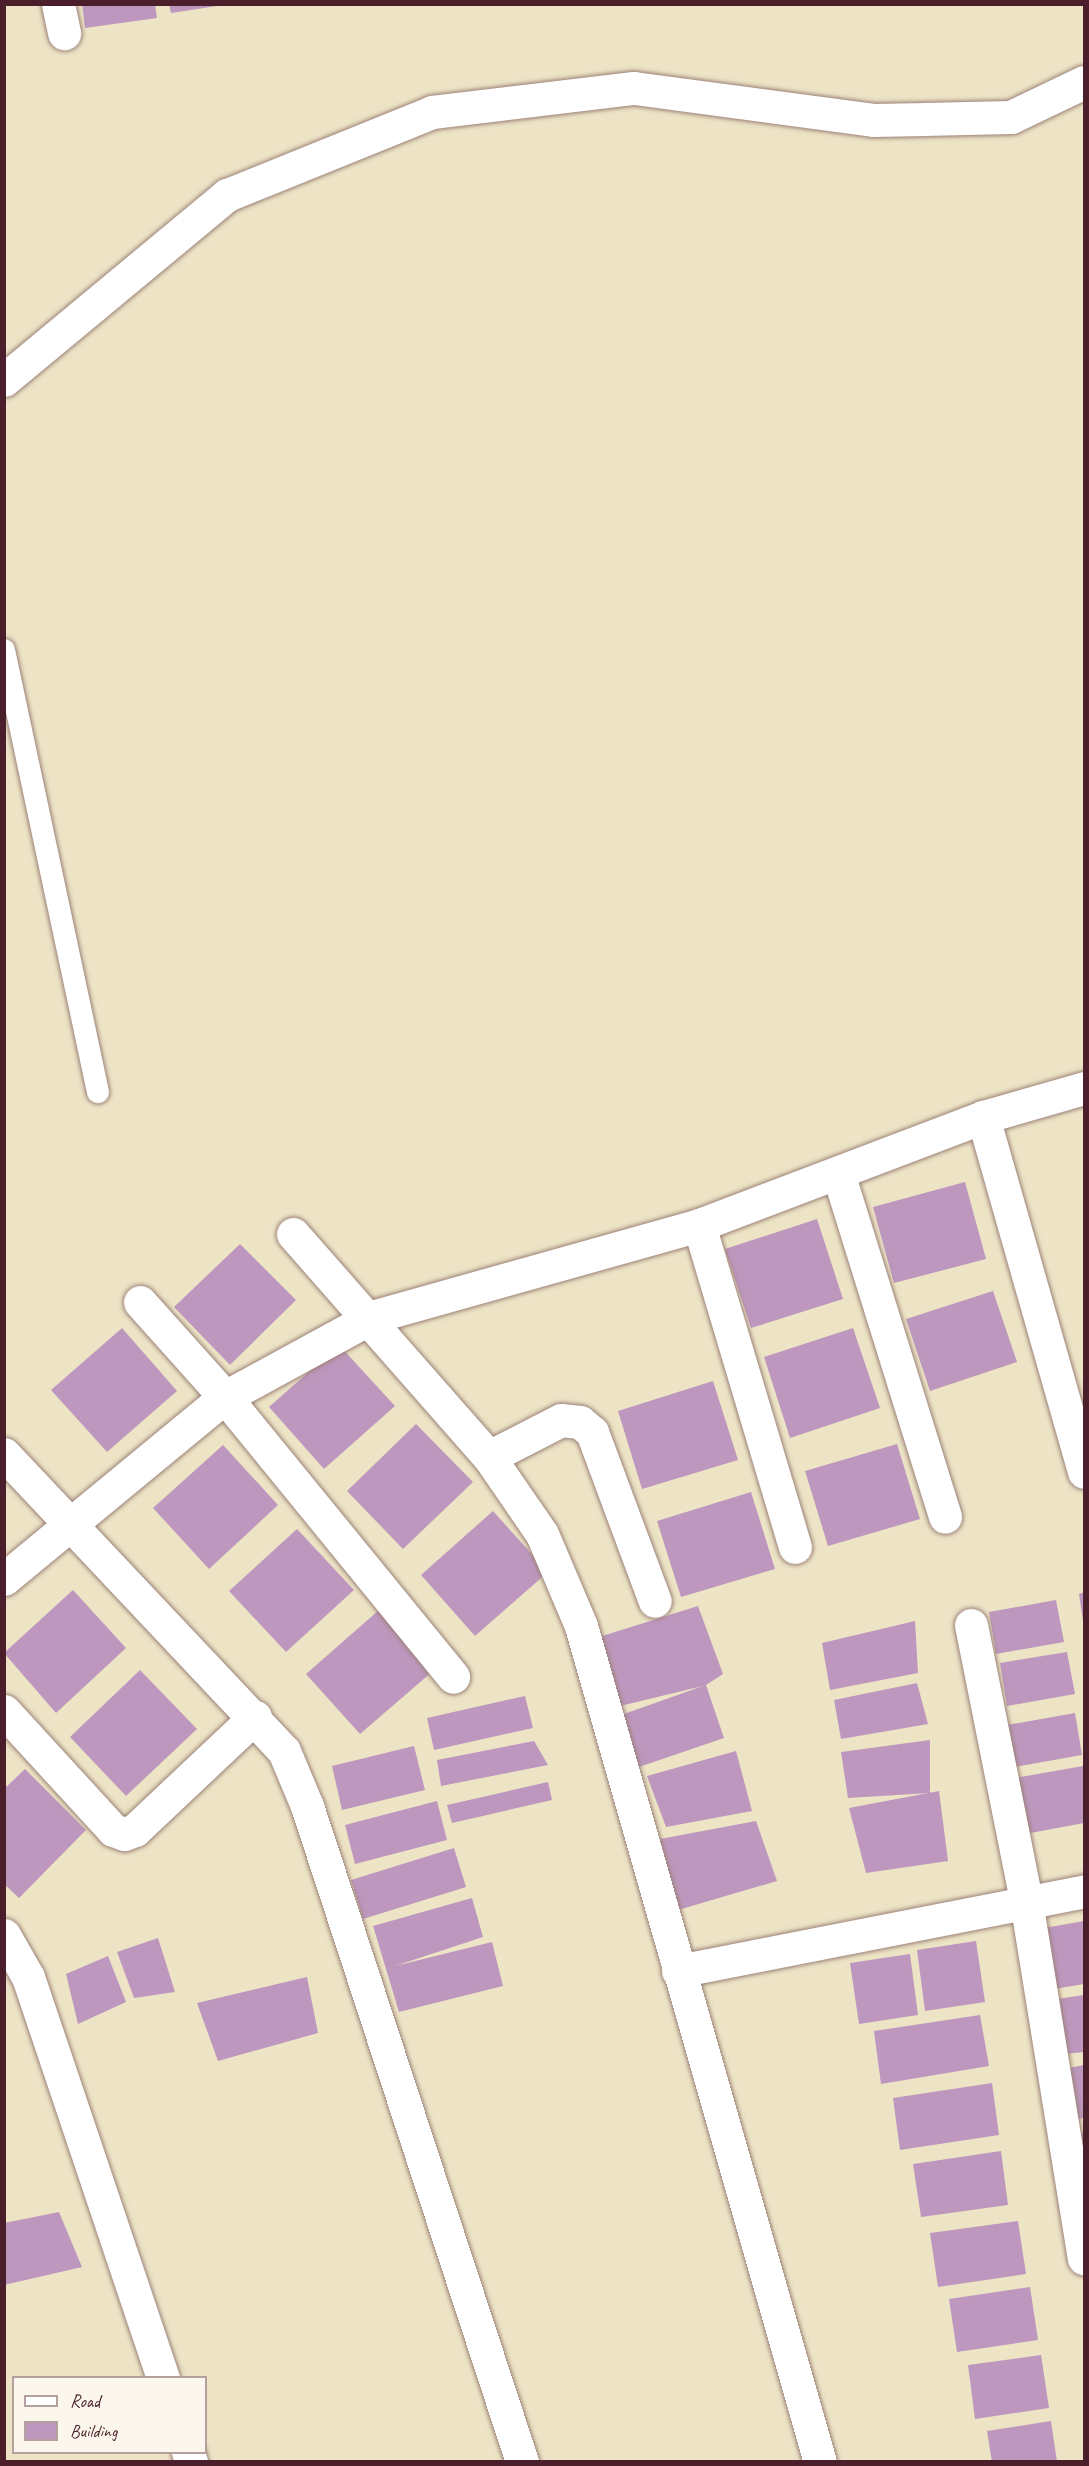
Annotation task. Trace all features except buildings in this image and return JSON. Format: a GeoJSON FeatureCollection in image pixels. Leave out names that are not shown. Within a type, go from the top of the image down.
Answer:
{"type":"FeatureCollection","features":[{"type":"Feature","properties":{"kind":"street"},"geometry":{"type":"LineString","coordinates":[[4,380],[227,195],[432,112],[634,88],[873,120],[1011,117],[1084,82]]}},
{"type":"Feature","properties":{"kind":"street"},"geometry":{"type":"LineString","coordinates":[[4,1579],[225,1397],[372,1317],[699,1225],[983,1117],[1084,1088]]}},
{"type":"Feature","properties":{"kind":"street"},"geometry":{"type":"LineString","coordinates":[[983,1117],[1084,1472]]}},
{"type":"Feature","properties":{"kind":"street"},"geometry":{"type":"LineString","coordinates":[[838,1173],[945,1516]]}},
{"type":"Feature","properties":{"kind":"street"},"geometry":{"type":"LineString","coordinates":[[699,1225],[795,1547]]}},
{"type":"Feature","properties":{"kind":"street"},"geometry":{"type":"LineString","coordinates":[[293,1234],[372,1317],[489,1457],[542,1534],[581,1626],[820,2462]]}},
{"type":"Feature","properties":{"kind":"street"},"geometry":{"type":"LineString","coordinates":[[140,1302],[225,1397],[453,1677]]}},
{"type":"Feature","properties":{"kind":"street"},"geometry":{"type":"LineString","coordinates":[[489,1457],[561,1420],[580,1422],[592,1432],[655,1601]]}},
{"type":"Feature","properties":{"kind":"street"},"geometry":{"type":"LineString","coordinates":[[4,1454],[69,1526],[255,1717],[284,1751],[308,1806],[522,2462]]}},
{"type":"Feature","properties":{"kind":"street"},"geometry":{"type":"LineString","coordinates":[[971,1625],[1026,1901],[1084,2258]]}},
{"type":"Feature","properties":{"kind":"street"},"geometry":{"type":"LineString","coordinates":[[4,1711],[113,1830],[124,1834],[135,1830],[255,1717]]}},
{"type":"Feature","properties":{"kind":"street"},"geometry":{"type":"LineString","coordinates":[[678,1971],[1084,1891]]}},
{"type":"Feature","properties":{"kind":"street"},"geometry":{"type":"LineString","coordinates":[[4,1935],[28,1977],[162,2376]]}},
{"type":"Feature","properties":{"kind":"lane"},"geometry":{"type":"LineString","coordinates":[[4,650],[98,1092]]}}]}
